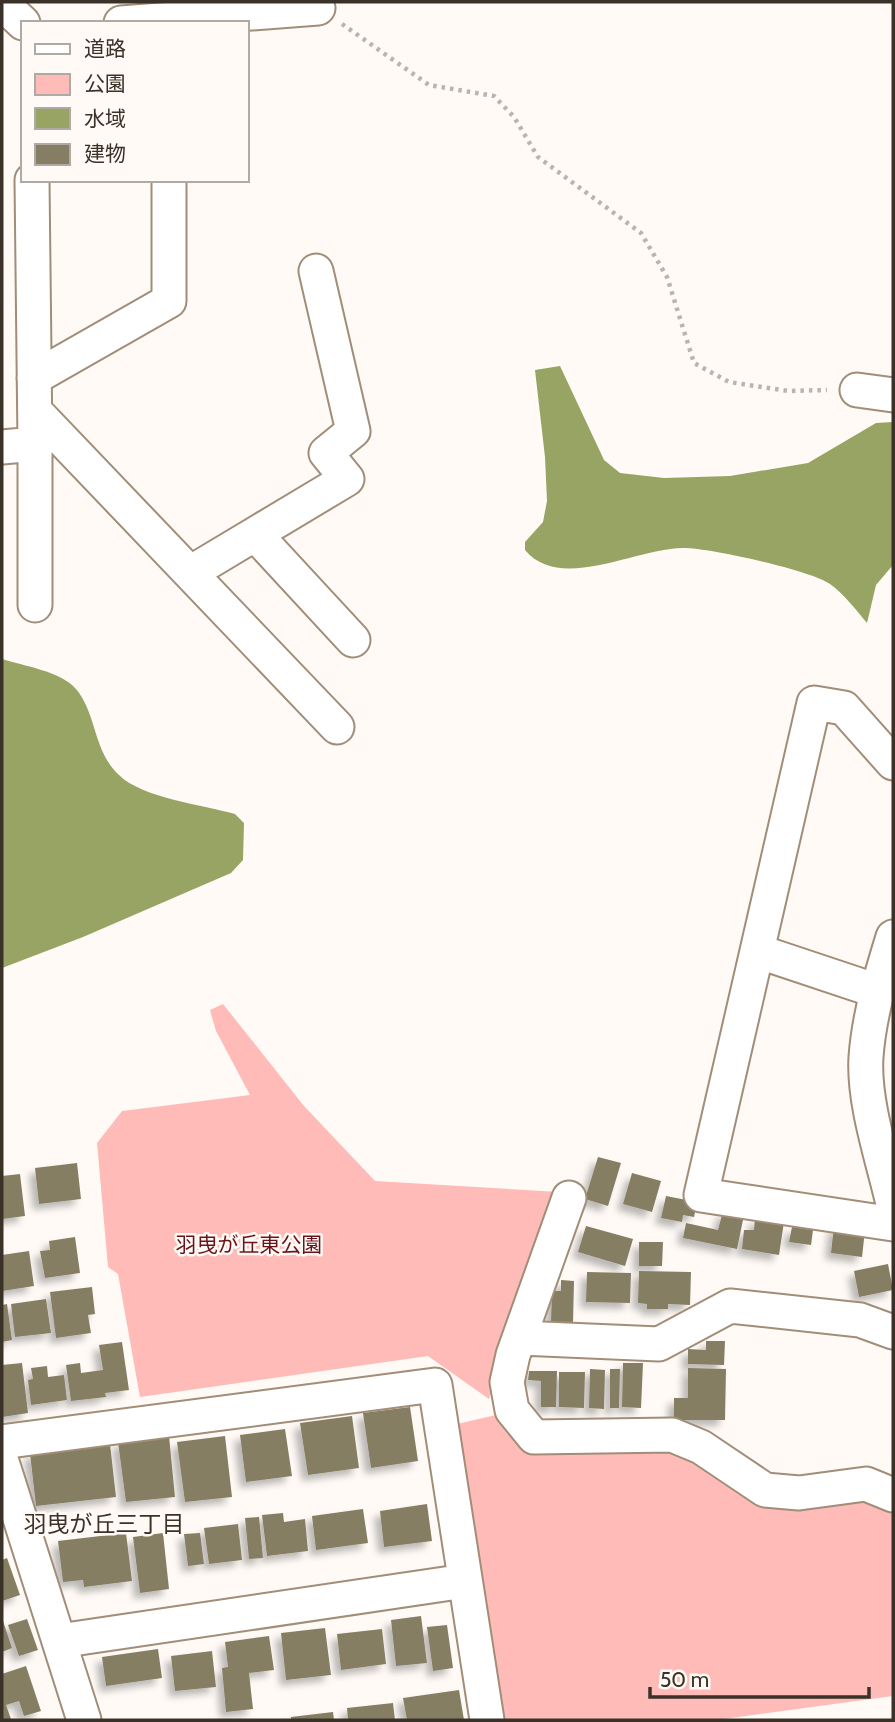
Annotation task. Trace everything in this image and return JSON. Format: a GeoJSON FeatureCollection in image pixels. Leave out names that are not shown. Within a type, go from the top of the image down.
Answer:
{"type":"FeatureCollection","features":[{"type":"Feature","properties":{"kind":"street"},"geometry":{"type":"LineString","coordinates":[[2,2],[21,21]]}},
{"type":"Feature","properties":{"kind":"street"},"geometry":{"type":"LineString","coordinates":[[147,21],[318,8]]}},
{"type":"Feature","properties":{"kind":"street"},"geometry":{"type":"LineString","coordinates":[[32,182],[35,605]]}},
{"type":"Feature","properties":{"kind":"street"},"geometry":{"type":"LineString","coordinates":[[34,378],[169,301],[169,182]]}},
{"type":"Feature","properties":{"kind":"street"},"geometry":{"type":"LineString","coordinates":[[190,573],[347,479],[327,453],[353,431],[316,271]]}},
{"type":"Feature","properties":{"kind":"street"},"geometry":{"type":"LineString","coordinates":[[857,390],[893,395]]}},
{"type":"Feature","properties":{"kind":"street"},"geometry":{"type":"LineString","coordinates":[[35,411],[337,727]]}},
{"type":"Feature","properties":{"kind":"street"},"geometry":{"type":"LineString","coordinates":[[2,447],[35,444]]}},
{"type":"Feature","properties":{"kind":"street"},"geometry":{"type":"LineString","coordinates":[[255,534],[353,640]]}},
{"type":"Feature","properties":{"kind":"street"},"geometry":{"type":"LineString","coordinates":[[893,763],[844,708],[814,703],[701,1195],[893,1205],[867,1087],[866,1057],[877,991],[893,937]]}},
{"type":"Feature","properties":{"kind":"street"},"geometry":{"type":"LineString","coordinates":[[757,951],[877,991]]}},
{"type":"Feature","properties":{"kind":"street"},"geometry":{"type":"LineString","coordinates":[[569,1198],[507,1382],[512,1410],[534,1437],[672,1435],[701,1447],[765,1490],[799,1493],[866,1484],[893,1495]]}},
{"type":"Feature","properties":{"kind":"street"},"geometry":{"type":"LineString","coordinates":[[520,1338],[659,1344],[730,1306],[860,1320],[893,1332]]}},
{"type":"Feature","properties":{"kind":"street"},"geometry":{"type":"LineString","coordinates":[[2,1442],[435,1385],[486,1720]]}},
{"type":"Feature","properties":{"kind":"street"},"geometry":{"type":"LineString","coordinates":[[2,1462],[14,1541],[59,1641],[84,1720]]}},
{"type":"Feature","properties":{"kind":"street"},"geometry":{"type":"LineString","coordinates":[[59,1641],[465,1581]]}},
{"type":"Feature","properties":{"kind":"path"},"geometry":{"type":"LineString","coordinates":[[318,8],[429,85],[494,96],[514,117],[538,157],[641,233],[667,277],[694,363],[729,382],[788,391],[857,390]]}},
{"type":"Feature","properties":{"kind":"green space","name":"羽曳が丘東公園"},"geometry":{"type":"Polygon","coordinates":[[[223,1004],[304,1106],[375,1181],[559,1192],[489,1399],[428,1356],[140,1397],[118,1274],[108,1267],[97,1143],[122,1111],[250,1095],[216,1031],[210,1010],[223,1004]]]}},
{"type":"Feature","properties":{"kind":"green space"},"geometry":{"type":"Polygon","coordinates":[[[496,1415],[530,1451],[673,1449],[759,1497],[864,1492],[893,1503],[893,1696],[717,1720],[497,1720],[457,1424],[496,1415]]]}},
{"type":"Feature","properties":{"kind":"water"},"geometry":{"type":"Polygon","coordinates":[[[560,366],[604,460],[620,473],[664,478],[730,476],[808,463],[876,423],[893,422],[893,565],[876,585],[867,623],[840,592],[819,578],[782,566],[736,556],[684,548],[601,565],[558,568],[540,562],[525,550],[525,542],[543,522],[547,501],[535,370],[560,366]]]}},
{"type":"Feature","properties":{"kind":"water"},"geometry":{"type":"Polygon","coordinates":[[[2,659],[52,673],[76,689],[88,710],[104,755],[119,775],[129,783],[174,800],[235,814],[244,823],[243,860],[231,873],[83,937],[2,968],[2,659]]]}},
{"type":"Feature","properties":{"kind":"building"},"geometry":{"type":"Polygon","coordinates":[[[598,1157],[621,1163],[608,1206],[585,1199],[598,1157]]]}},
{"type":"Feature","properties":{"kind":"building"},"geometry":{"type":"Polygon","coordinates":[[[77,1163],[81,1199],[39,1204],[35,1168],[77,1163]]]}},
{"type":"Feature","properties":{"kind":"building"},"geometry":{"type":"Polygon","coordinates":[[[632,1173],[661,1181],[652,1212],[623,1204],[632,1173]]]}},
{"type":"Feature","properties":{"kind":"building"},"geometry":{"type":"Polygon","coordinates":[[[20,1174],[25,1216],[2,1219],[2,1176],[20,1174]]]}},
{"type":"Feature","properties":{"kind":"building"},"geometry":{"type":"Polygon","coordinates":[[[666,1196],[697,1202],[694,1217],[683,1215],[682,1222],[661,1218],[666,1196]]]}},
{"type":"Feature","properties":{"kind":"building"},"geometry":{"type":"Polygon","coordinates":[[[723,1211],[744,1215],[737,1249],[683,1238],[686,1223],[718,1230],[723,1211]]]}},
{"type":"Feature","properties":{"kind":"building"},"geometry":{"type":"Polygon","coordinates":[[[755,1218],[784,1222],[779,1255],[742,1249],[744,1230],[754,1230],[755,1218]]]}},
{"type":"Feature","properties":{"kind":"building"},"geometry":{"type":"Polygon","coordinates":[[[586,1226],[633,1239],[625,1266],[578,1252],[586,1226]]]}},
{"type":"Feature","properties":{"kind":"building"},"geometry":{"type":"Polygon","coordinates":[[[834,1226],[865,1230],[862,1257],[831,1253],[834,1226]]]}},
{"type":"Feature","properties":{"kind":"building"},"geometry":{"type":"Polygon","coordinates":[[[792,1227],[813,1230],[811,1245],[789,1242],[792,1227]]]}},
{"type":"Feature","properties":{"kind":"building"},"geometry":{"type":"Polygon","coordinates":[[[75,1237],[80,1273],[45,1278],[40,1251],[50,1250],[49,1241],[75,1237]]]}},
{"type":"Feature","properties":{"kind":"building"},"geometry":{"type":"Polygon","coordinates":[[[639,1242],[663,1242],[662,1266],[639,1266],[639,1242]]]}},
{"type":"Feature","properties":{"kind":"building"},"geometry":{"type":"Polygon","coordinates":[[[29,1251],[34,1286],[2,1291],[2,1255],[29,1251]]]}},
{"type":"Feature","properties":{"kind":"building"},"geometry":{"type":"Polygon","coordinates":[[[888,1264],[893,1290],[859,1297],[854,1271],[888,1264]]]}},
{"type":"Feature","properties":{"kind":"building"},"geometry":{"type":"Polygon","coordinates":[[[639,1271],[691,1272],[690,1305],[668,1304],[668,1309],[647,1309],[647,1304],[638,1303],[639,1271]]]}},
{"type":"Feature","properties":{"kind":"building"},"geometry":{"type":"Polygon","coordinates":[[[587,1272],[631,1273],[630,1303],[586,1302],[587,1272]]]}},
{"type":"Feature","properties":{"kind":"building"},"geometry":{"type":"Polygon","coordinates":[[[561,1280],[574,1281],[573,1323],[551,1322],[552,1291],[561,1291],[561,1280]]]}},
{"type":"Feature","properties":{"kind":"building"},"geometry":{"type":"Polygon","coordinates":[[[92,1287],[95,1314],[88,1315],[91,1333],[56,1338],[50,1292],[92,1287]]]}},
{"type":"Feature","properties":{"kind":"building"},"geometry":{"type":"Polygon","coordinates":[[[46,1299],[51,1333],[15,1337],[11,1304],[46,1299]]]}},
{"type":"Feature","properties":{"kind":"building"},"geometry":{"type":"Polygon","coordinates":[[[7,1304],[12,1340],[2,1342],[2,1305],[7,1304]]]}},
{"type":"Feature","properties":{"kind":"building"},"geometry":{"type":"Polygon","coordinates":[[[706,1341],[725,1341],[724,1365],[688,1364],[688,1349],[706,1350],[706,1341]]]}},
{"type":"Feature","properties":{"kind":"building"},"geometry":{"type":"Polygon","coordinates":[[[122,1342],[129,1390],[105,1393],[106,1397],[71,1401],[66,1365],[80,1363],[81,1373],[103,1370],[99,1345],[122,1342]]]}},
{"type":"Feature","properties":{"kind":"building"},"geometry":{"type":"Polygon","coordinates":[[[22,1363],[28,1413],[2,1417],[2,1365],[22,1363]]]}},
{"type":"Feature","properties":{"kind":"building"},"geometry":{"type":"Polygon","coordinates":[[[623,1363],[643,1363],[641,1408],[622,1407],[623,1363]]]}},
{"type":"Feature","properties":{"kind":"building"},"geometry":{"type":"Polygon","coordinates":[[[47,1366],[48,1377],[64,1375],[67,1400],[31,1405],[28,1380],[33,1379],[31,1368],[47,1366]]]}},
{"type":"Feature","properties":{"kind":"building"},"geometry":{"type":"Polygon","coordinates":[[[688,1368],[726,1369],[725,1420],[674,1420],[674,1398],[688,1398],[688,1368]]]}},
{"type":"Feature","properties":{"kind":"building"},"geometry":{"type":"Polygon","coordinates":[[[590,1369],[605,1370],[604,1409],[589,1408],[590,1369]]]}},
{"type":"Feature","properties":{"kind":"building"},"geometry":{"type":"Polygon","coordinates":[[[610,1369],[620,1369],[619,1408],[610,1408],[610,1369]]]}},
{"type":"Feature","properties":{"kind":"building"},"geometry":{"type":"Polygon","coordinates":[[[529,1371],[557,1371],[556,1407],[541,1407],[541,1381],[528,1380],[529,1371]]]}},
{"type":"Feature","properties":{"kind":"building"},"geometry":{"type":"Polygon","coordinates":[[[559,1372],[585,1372],[584,1408],[559,1407],[559,1372]]]}},
{"type":"Feature","properties":{"kind":"building"},"geometry":{"type":"Polygon","coordinates":[[[410,1407],[418,1461],[371,1468],[363,1413],[410,1407]]]}},
{"type":"Feature","properties":{"kind":"building"},"geometry":{"type":"Polygon","coordinates":[[[352,1416],[359,1468],[308,1475],[300,1423],[352,1416]]]}},
{"type":"Feature","properties":{"kind":"building"},"geometry":{"type":"Polygon","coordinates":[[[285,1429],[292,1476],[246,1482],[240,1435],[285,1429]]]}},
{"type":"Feature","properties":{"kind":"building"},"geometry":{"type":"Polygon","coordinates":[[[169,1436],[175,1497],[126,1502],[118,1442],[169,1436]]]}},
{"type":"Feature","properties":{"kind":"building"},"geometry":{"type":"Polygon","coordinates":[[[225,1436],[232,1497],[185,1502],[177,1442],[225,1436]]]}},
{"type":"Feature","properties":{"kind":"building"},"geometry":{"type":"Polygon","coordinates":[[[110,1444],[116,1497],[36,1506],[30,1453],[110,1444]]]}},
{"type":"Feature","properties":{"kind":"building"},"geometry":{"type":"Polygon","coordinates":[[[427,1504],[432,1541],[384,1547],[380,1511],[427,1504]]]}},
{"type":"Feature","properties":{"kind":"building"},"geometry":{"type":"Polygon","coordinates":[[[363,1509],[368,1543],[316,1550],[312,1516],[363,1509]]]}},
{"type":"Feature","properties":{"kind":"building"},"geometry":{"type":"Polygon","coordinates":[[[283,1513],[284,1522],[305,1519],[308,1551],[267,1556],[262,1515],[283,1513]]]}},
{"type":"Feature","properties":{"kind":"building"},"geometry":{"type":"Polygon","coordinates":[[[259,1517],[263,1558],[249,1559],[245,1518],[259,1517]]]}},
{"type":"Feature","properties":{"kind":"building"},"geometry":{"type":"Polygon","coordinates":[[[238,1524],[242,1560],[209,1564],[204,1528],[238,1524]]]}},
{"type":"Feature","properties":{"kind":"building"},"geometry":{"type":"Polygon","coordinates":[[[126,1533],[132,1581],[84,1587],[83,1580],[63,1582],[58,1541],[126,1533]]]}},
{"type":"Feature","properties":{"kind":"building"},"geometry":{"type":"Polygon","coordinates":[[[163,1533],[169,1589],[140,1593],[133,1537],[163,1533]]]}},
{"type":"Feature","properties":{"kind":"building"},"geometry":{"type":"Polygon","coordinates":[[[200,1533],[204,1564],[188,1566],[184,1534],[200,1533]]]}},
{"type":"Feature","properties":{"kind":"building"},"geometry":{"type":"Polygon","coordinates":[[[7,1558],[20,1595],[2,1601],[2,1560],[7,1558]]]}},
{"type":"Feature","properties":{"kind":"building"},"geometry":{"type":"Polygon","coordinates":[[[421,1616],[427,1663],[396,1666],[391,1620],[421,1616]]]}},
{"type":"Feature","properties":{"kind":"building"},"geometry":{"type":"Polygon","coordinates":[[[2,1618],[12,1648],[2,1652],[2,1618]]]}},
{"type":"Feature","properties":{"kind":"building"},"geometry":{"type":"Polygon","coordinates":[[[27,1619],[38,1650],[19,1656],[8,1625],[27,1619]]]}},
{"type":"Feature","properties":{"kind":"building"},"geometry":{"type":"Polygon","coordinates":[[[447,1625],[453,1668],[433,1671],[427,1627],[447,1625]]]}},
{"type":"Feature","properties":{"kind":"building"},"geometry":{"type":"Polygon","coordinates":[[[325,1628],[331,1675],[286,1680],[281,1633],[325,1628]]]}},
{"type":"Feature","properties":{"kind":"building"},"geometry":{"type":"Polygon","coordinates":[[[382,1629],[386,1664],[341,1670],[337,1634],[382,1629]]]}},
{"type":"Feature","properties":{"kind":"building"},"geometry":{"type":"Polygon","coordinates":[[[269,1636],[274,1670],[249,1673],[253,1709],[226,1712],[222,1668],[228,1667],[225,1642],[269,1636]]]}},
{"type":"Feature","properties":{"kind":"building"},"geometry":{"type":"Polygon","coordinates":[[[158,1649],[162,1678],[106,1686],[102,1657],[158,1649]]]}},
{"type":"Feature","properties":{"kind":"building"},"geometry":{"type":"Polygon","coordinates":[[[212,1651],[216,1687],[175,1691],[171,1656],[212,1651]]]}},
{"type":"Feature","properties":{"kind":"building"},"geometry":{"type":"Polygon","coordinates":[[[26,1666],[41,1711],[24,1716],[19,1701],[6,1705],[11,1719],[2,1720],[2,1674],[26,1666]]]}},
{"type":"Feature","properties":{"kind":"building"},"geometry":{"type":"Polygon","coordinates":[[[459,1690],[464,1720],[407,1720],[403,1698],[459,1690]]]}},
{"type":"Feature","properties":{"kind":"building"},"geometry":{"type":"Polygon","coordinates":[[[393,1703],[395,1720],[348,1720],[347,1708],[393,1703]]]}},
{"type":"Feature","properties":{"kind":"building"},"geometry":{"type":"Polygon","coordinates":[[[333,1712],[334,1720],[291,1720],[291,1717],[333,1712]]]}},
{"type":"Feature","properties":{"kind":"district","name":"羽曳が丘三丁目"},"geometry":{"type":"Point","coordinates":[104,1524]}}]}
